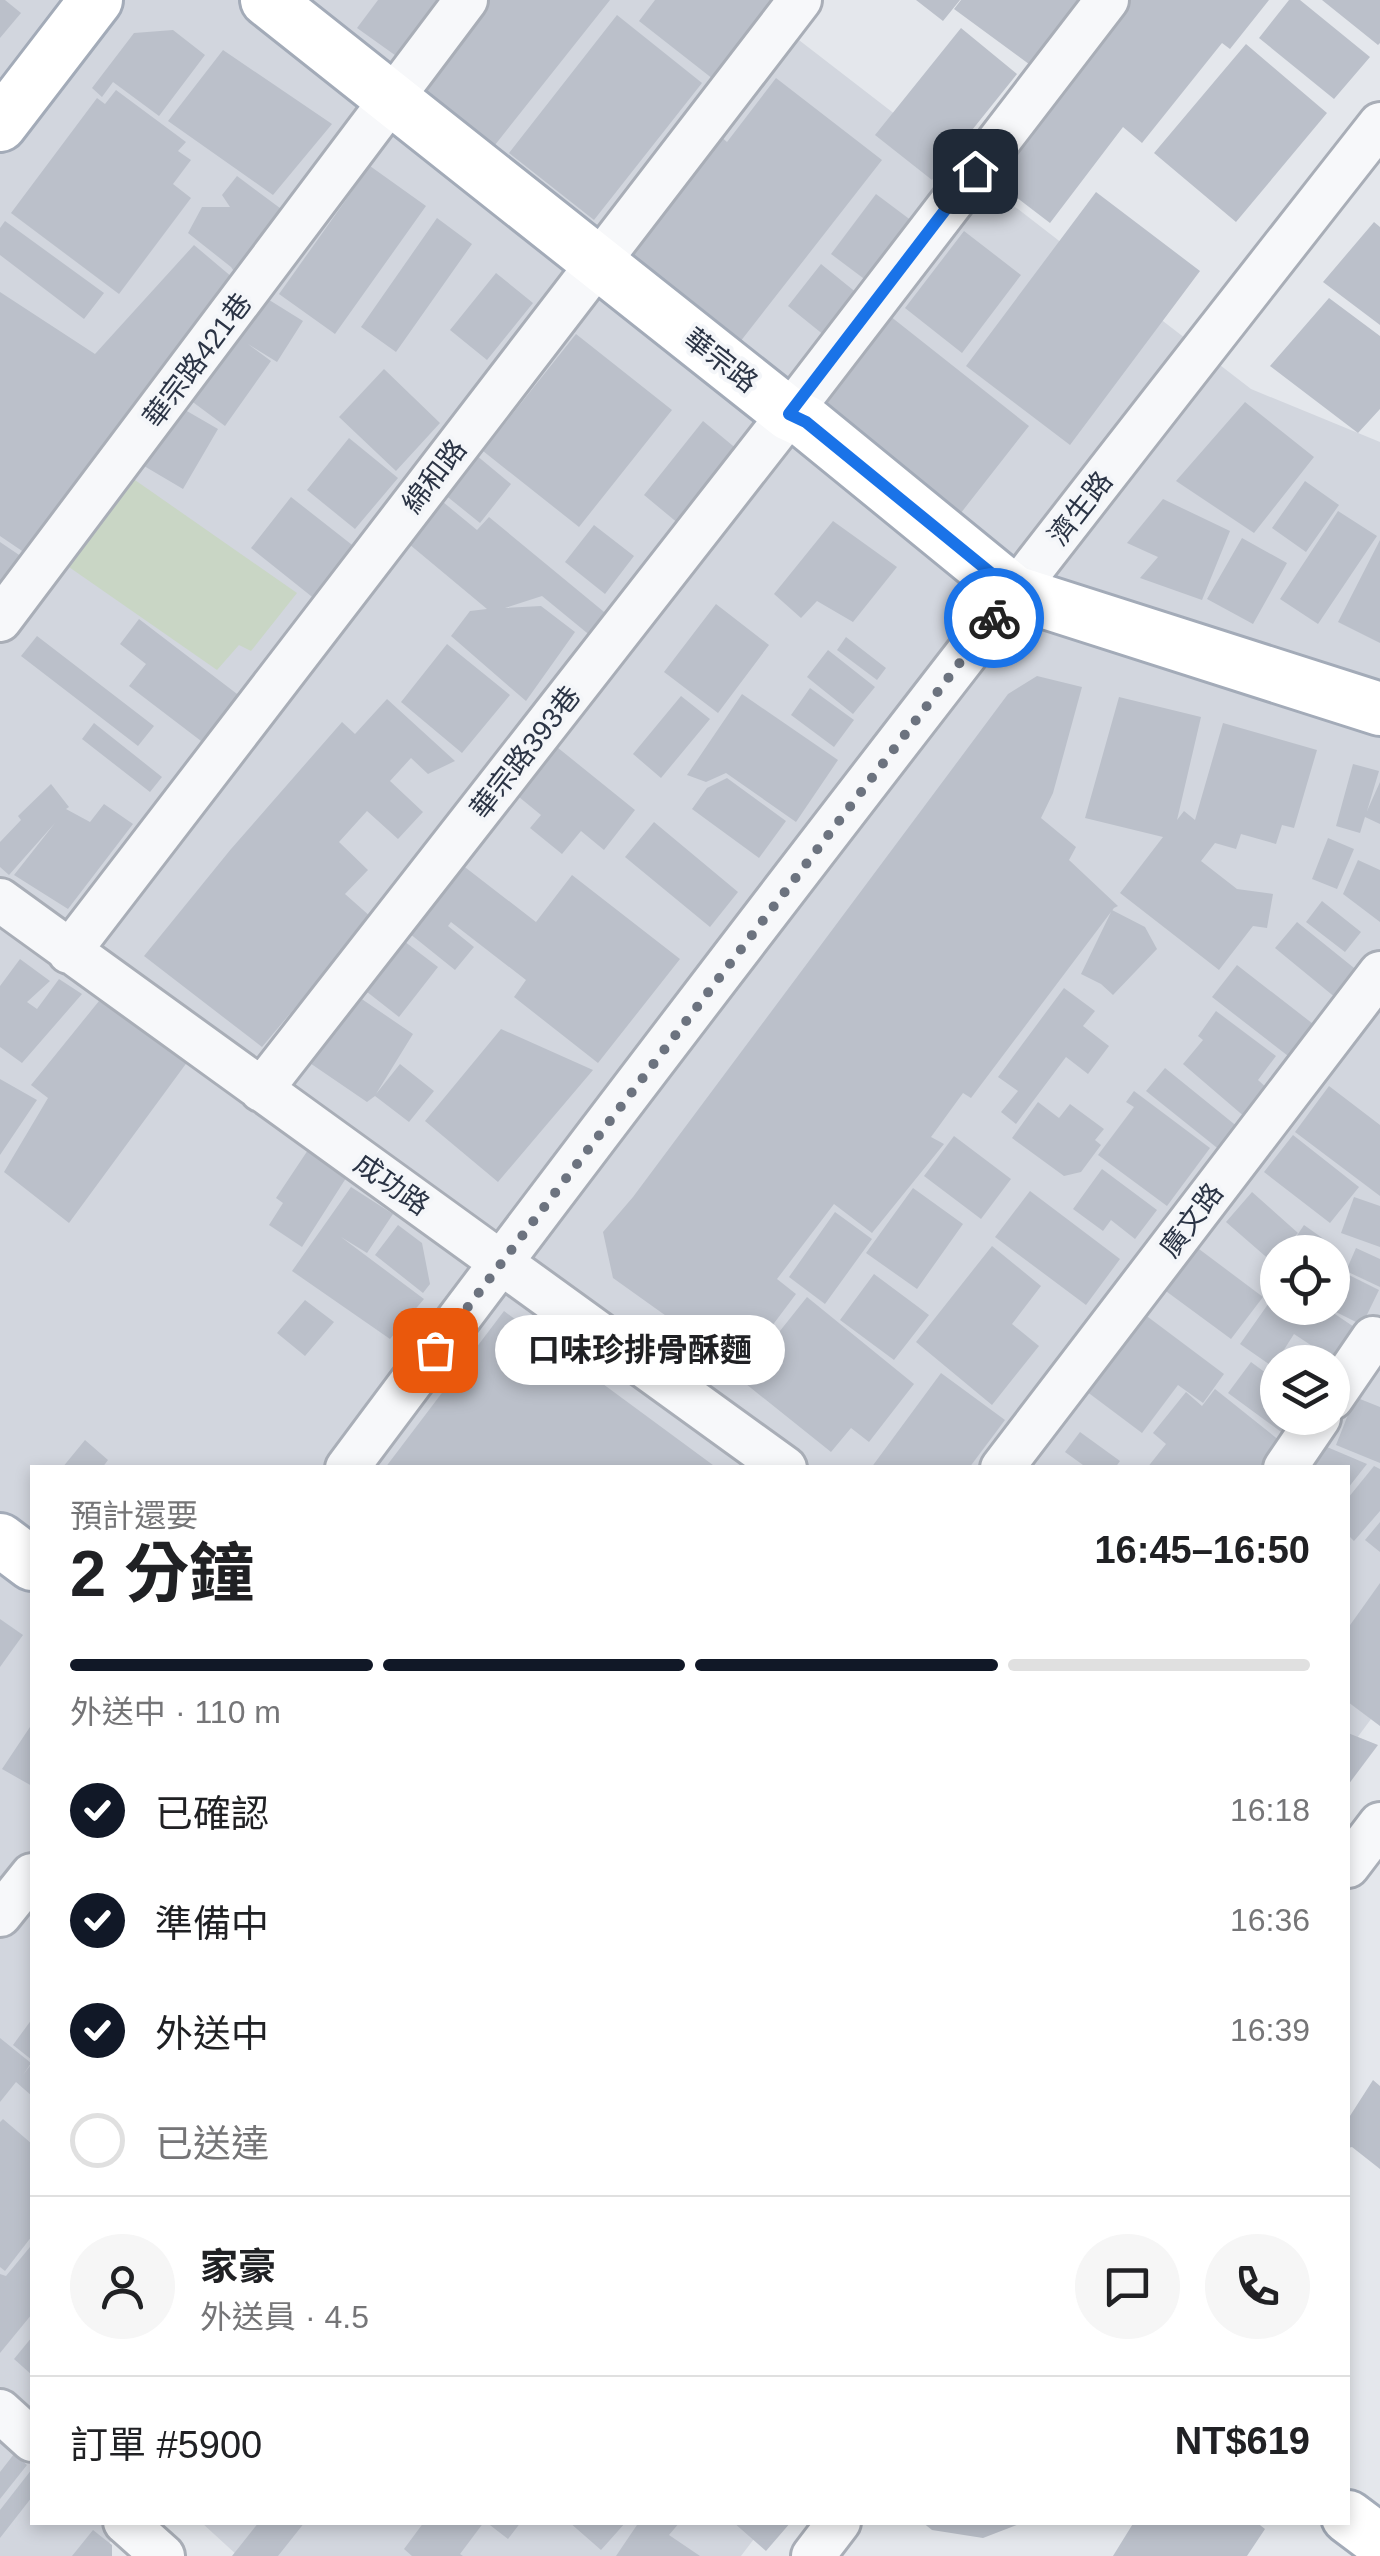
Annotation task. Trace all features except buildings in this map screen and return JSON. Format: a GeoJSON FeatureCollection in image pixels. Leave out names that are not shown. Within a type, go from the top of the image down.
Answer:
{"type":"FeatureCollection","features":[{"type":"Feature","properties":{"kind":"main road"},"geometry":{"type":"LineString","coordinates":[[0,124],[96,0]]}},
{"type":"Feature","properties":{"kind":"main road","name":"華宗路"},"geometry":{"type":"LineString","coordinates":[[267,0],[789,414],[806,422],[1014,592],[1380,709]]}},
{"type":"Feature","properties":{"kind":"main road"},"geometry":{"type":"LineString","coordinates":[[0,1540],[30,1562]]}},
{"type":"Feature","properties":{"kind":"main road"},"geometry":{"type":"LineString","coordinates":[[1350,2519],[1380,2541]]}},
{"type":"Feature","properties":{"kind":"street","name":"華宗路421巷"},"geometry":{"type":"LineString","coordinates":[[0,620],[466,0]]}},
{"type":"Feature","properties":{"kind":"street","name":"綿和路"},"geometry":{"type":"LineString","coordinates":[[69,952],[800,0]]}},
{"type":"Feature","properties":{"kind":"street","name":"華宗路393巷"},"geometry":{"type":"LineString","coordinates":[[261,1090],[1107,0]]}},
{"type":"Feature","properties":{"kind":"street","name":"濟生路"},"geometry":{"type":"LineString","coordinates":[[349,1465],[1014,592],[1380,124]]}},
{"type":"Feature","properties":{"kind":"street","name":"成功路"},"geometry":{"type":"LineString","coordinates":[[0,900],[781,1465]]}},
{"type":"Feature","properties":{"kind":"street","name":"廣文路"},"geometry":{"type":"LineString","coordinates":[[1004,1465],[1380,973]]}},
{"type":"Feature","properties":{"kind":"street"},"geometry":{"type":"LineString","coordinates":[[1350,1372],[1373,1338]]}},
{"type":"Feature","properties":{"kind":"street"},"geometry":{"type":"LineString","coordinates":[[1286,1465],[1307,1435]]}},
{"type":"Feature","properties":{"kind":"street"},"geometry":{"type":"LineString","coordinates":[[1350,1863],[1380,1824]]}},
{"type":"Feature","properties":{"kind":"street"},"geometry":{"type":"LineString","coordinates":[[0,1915],[30,1877]]}},
{"type":"Feature","properties":{"kind":"street"},"geometry":{"type":"LineString","coordinates":[[0,2411],[30,2438]]}},
{"type":"Feature","properties":{"kind":"street"},"geometry":{"type":"LineString","coordinates":[[130,2525],[164,2547]]}},
{"type":"Feature","properties":{"kind":"street"},"geometry":{"type":"LineString","coordinates":[[813,2556],[837,2525]]}},
{"type":"Feature","properties":{"kind":"shaded area"},"geometry":{"type":"Polygon","coordinates":[[[0,0],[747,0],[1251,389],[1380,442],[1380,1707],[1350,1747],[1350,1465],[30,1465],[30,2525],[124,2525],[99,2556],[0,2556],[0,0]]]}},
{"type":"Feature","properties":{"kind":"shaded area"},"geometry":{"type":"Polygon","coordinates":[[[204,2525],[764,2525],[741,2556],[238,2556],[204,2525]]]}},
{"type":"Feature","properties":{"kind":"green space"},"geometry":{"type":"Polygon","coordinates":[[[122,471],[297,593],[251,651],[239,645],[217,670],[56,558],[122,471]]]}},
{"type":"Feature","properties":{"kind":"way so far"},"geometry":{"type":"LineString","coordinates":[[435,1350],[994,618]]}},
{"type":"Feature","properties":{"kind":"place","name":"口味珍排骨酥麵"},"geometry":{"type":"Point","coordinates":[435,1350]}},
{"type":"Feature","properties":{"kind":"route"},"geometry":{"type":"LineString","coordinates":[[975,171],[789,414],[806,422],[1014,592],[994,618]]}}]}
